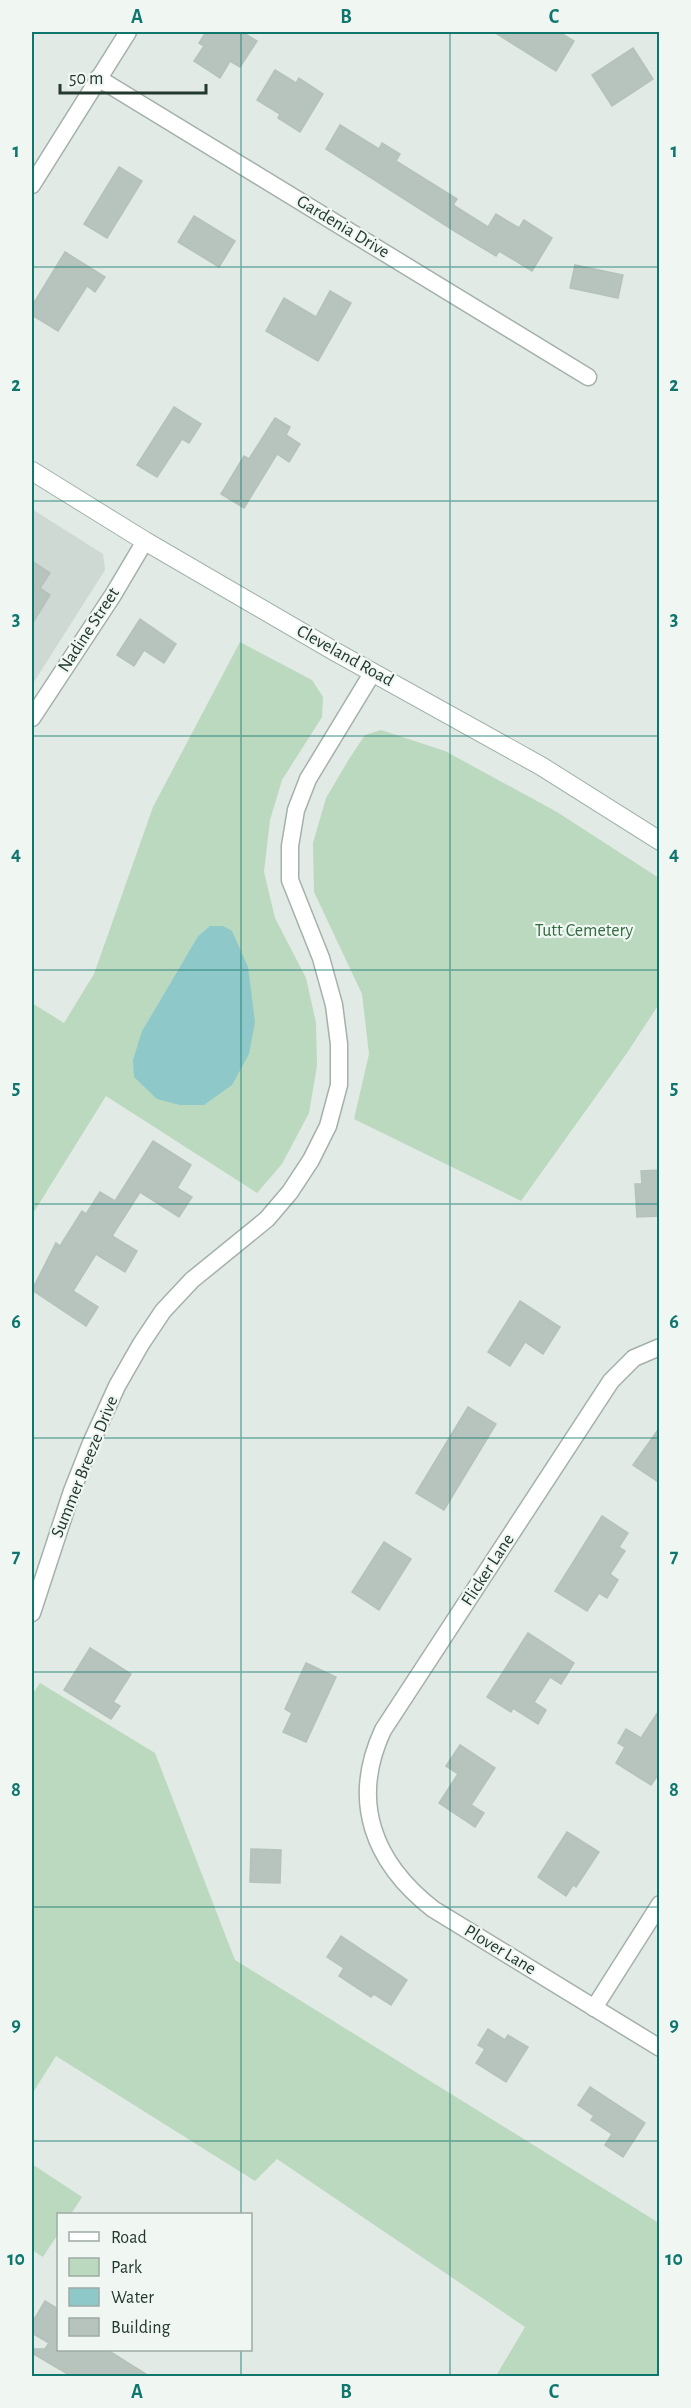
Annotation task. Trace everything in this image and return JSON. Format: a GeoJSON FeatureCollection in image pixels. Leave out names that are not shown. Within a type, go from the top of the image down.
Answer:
{"type":"FeatureCollection","features":[{"type":"Feature","properties":{"kind":"main road","name":"Cleveland Road"},"geometry":{"type":"LineString","coordinates":[[32,471],[145,542],[541,766],[660,841]]}},
{"type":"Feature","properties":{"kind":"street"},"geometry":{"type":"LineString","coordinates":[[32,185],[128,32]]}},
{"type":"Feature","properties":{"kind":"street","name":"Gardenia Drive"},"geometry":{"type":"LineString","coordinates":[[98,78],[588,377]]}},
{"type":"Feature","properties":{"kind":"street","name":"Nadine Street"},"geometry":{"type":"LineString","coordinates":[[32,718],[113,596],[145,542]]}},
{"type":"Feature","properties":{"kind":"street","name":"Summer Breeze Drive"},"geometry":{"type":"LineString","coordinates":[[32,1613],[72,1491],[91,1443],[117,1386],[141,1344],[163,1311],[192,1280],[267,1219],[311,1160],[328,1126],[339,1085],[336,1015],[321,958],[290,880],[290,846],[296,810],[308,779],[373,672]]}},
{"type":"Feature","properties":{"kind":"street","name":"Flicker Lane"},"geometry":{"type":"LineString","coordinates":[[371,1822],[368,1786],[370,1765],[383,1730],[611,1381],[634,1358],[660,1347]]}},
{"type":"Feature","properties":{"kind":"street","name":"Plover Lane"},"geometry":{"type":"LineString","coordinates":[[371,1822],[383,1853],[396,1875],[411,1892],[433,1909],[660,2048]]}},
{"type":"Feature","properties":{"kind":"street"},"geometry":{"type":"LineString","coordinates":[[594,2008],[660,1904]]}},
{"type":"Feature","properties":{"kind":"shaded area"},"geometry":{"type":"Polygon","coordinates":[[[32,509],[103,554],[105,570],[32,685],[32,509]]]}},
{"type":"Feature","properties":{"kind":"green space"},"geometry":{"type":"Polygon","coordinates":[[[240,642],[312,680],[323,697],[322,717],[282,780],[270,820],[264,872],[275,918],[306,978],[316,1023],[317,1066],[309,1113],[282,1164],[257,1193],[106,1096],[32,1215],[32,1003],[64,1023],[94,974],[153,807],[240,642]],[[210,926],[198,936],[142,1031],[210,926]]]}},
{"type":"Feature","properties":{"kind":"green space","name":"Tutt Cemetery"},"geometry":{"type":"Polygon","coordinates":[[[381,730],[445,751],[557,812],[659,878],[659,1004],[627,1053],[521,1201],[354,1119],[369,1054],[362,994],[314,892],[313,843],[326,798],[349,759],[365,735],[381,730]]]}},
{"type":"Feature","properties":{"kind":"green space"},"geometry":{"type":"Polygon","coordinates":[[[40,1683],[155,1753],[235,1960],[659,2223],[659,2376],[496,2376],[525,2327],[277,2159],[255,2181],[56,2056],[32,2094],[32,1695],[40,1683]]]}},
{"type":"Feature","properties":{"kind":"green space"},"geometry":{"type":"Polygon","coordinates":[[[32,2164],[82,2197],[72,2213],[57,2213],[57,2236],[43,2257],[32,2250],[32,2164]]]}},
{"type":"Feature","properties":{"kind":"water"},"geometry":{"type":"Polygon","coordinates":[[[210,926],[223,926],[232,931],[248,967],[255,1022],[249,1054],[232,1085],[204,1105],[180,1105],[157,1099],[134,1077],[133,1060],[142,1031],[198,936],[210,926]]]}},
{"type":"Feature","properties":{"kind":"building"},"geometry":{"type":"Polygon","coordinates":[[[206,32],[242,32],[257,41],[240,67],[230,61],[220,78],[194,61],[204,46],[199,43],[206,32]]]}},
{"type":"Feature","properties":{"kind":"building"},"geometry":{"type":"Polygon","coordinates":[[[494,32],[559,32],[574,41],[556,71],[494,32]]]}},
{"type":"Feature","properties":{"kind":"building"},"geometry":{"type":"Polygon","coordinates":[[[633,48],[653,79],[612,106],[592,75],[633,48]]]}},
{"type":"Feature","properties":{"kind":"building"},"geometry":{"type":"Polygon","coordinates":[[[275,70],[296,83],[299,78],[323,94],[300,132],[278,118],[280,114],[257,100],[275,70]]]}},
{"type":"Feature","properties":{"kind":"building"},"geometry":{"type":"Polygon","coordinates":[[[340,125],[379,149],[382,143],[400,154],[396,161],[457,199],[453,205],[488,227],[496,214],[519,228],[524,220],[552,238],[532,271],[499,251],[496,256],[326,149],[340,125]]]}},
{"type":"Feature","properties":{"kind":"building"},"geometry":{"type":"Polygon","coordinates":[[[119,167],[142,181],[107,238],[84,224],[119,167]]]}},
{"type":"Feature","properties":{"kind":"building"},"geometry":{"type":"Polygon","coordinates":[[[194,216],[235,241],[219,267],[178,242],[194,216]]]}},
{"type":"Feature","properties":{"kind":"building"},"geometry":{"type":"Polygon","coordinates":[[[65,252],[105,277],[95,292],[87,286],[58,331],[32,315],[32,306],[65,252]]]}},
{"type":"Feature","properties":{"kind":"building"},"geometry":{"type":"Polygon","coordinates":[[[575,265],[623,275],[618,298],[570,288],[575,265]]]}},
{"type":"Feature","properties":{"kind":"building"},"geometry":{"type":"Polygon","coordinates":[[[330,291],[351,303],[318,361],[266,331],[284,298],[316,317],[330,291]]]}},
{"type":"Feature","properties":{"kind":"building"},"geometry":{"type":"Polygon","coordinates":[[[174,407],[201,424],[189,443],[182,439],[157,477],[137,465],[174,407]]]}},
{"type":"Feature","properties":{"kind":"building"},"geometry":{"type":"Polygon","coordinates":[[[275,418],[290,427],[286,435],[300,444],[289,462],[277,454],[244,508],[221,494],[244,456],[249,459],[275,418]]]}},
{"type":"Feature","properties":{"kind":"building"},"geometry":{"type":"Polygon","coordinates":[[[32,561],[50,573],[40,588],[50,595],[32,624],[32,561]]]}},
{"type":"Feature","properties":{"kind":"building"},"geometry":{"type":"Polygon","coordinates":[[[140,619],[176,644],[164,663],[144,650],[134,666],[117,655],[140,619]]]}},
{"type":"Feature","properties":{"kind":"building"},"geometry":{"type":"Polygon","coordinates":[[[153,1141],[191,1165],[177,1188],[192,1197],[179,1217],[140,1192],[112,1236],[137,1251],[125,1272],[96,1254],[73,1291],[98,1307],[86,1326],[32,1290],[56,1243],[60,1246],[82,1211],[86,1214],[100,1192],[115,1201],[153,1141]]]}},
{"type":"Feature","properties":{"kind":"building"},"geometry":{"type":"Polygon","coordinates":[[[660,1170],[660,1216],[637,1217],[635,1184],[642,1184],[641,1171],[660,1170]]]}},
{"type":"Feature","properties":{"kind":"building"},"geometry":{"type":"Polygon","coordinates":[[[520,1301],[560,1327],[543,1354],[525,1342],[510,1366],[488,1352],[520,1301]]]}},
{"type":"Feature","properties":{"kind":"building"},"geometry":{"type":"Polygon","coordinates":[[[468,1407],[496,1424],[444,1510],[416,1493],[468,1407]]]}},
{"type":"Feature","properties":{"kind":"building"},"geometry":{"type":"Polygon","coordinates":[[[660,1427],[660,1483],[633,1465],[660,1427]]]}},
{"type":"Feature","properties":{"kind":"building"},"geometry":{"type":"Polygon","coordinates":[[[602,1516],[628,1533],[619,1547],[625,1551],[610,1574],[618,1580],[607,1598],[599,1593],[587,1611],[555,1591],[602,1516]]]}},
{"type":"Feature","properties":{"kind":"building"},"geometry":{"type":"Polygon","coordinates":[[[384,1542],[411,1559],[379,1610],[352,1592],[384,1542]]]}},
{"type":"Feature","properties":{"kind":"building"},"geometry":{"type":"Polygon","coordinates":[[[528,1633],[574,1663],[561,1684],[550,1677],[534,1702],[546,1710],[538,1724],[513,1708],[511,1712],[487,1697],[528,1633]]]}},
{"type":"Feature","properties":{"kind":"building"},"geometry":{"type":"Polygon","coordinates":[[[90,1648],[131,1674],[113,1702],[120,1706],[111,1719],[64,1690],[90,1648]]]}},
{"type":"Feature","properties":{"kind":"building"},"geometry":{"type":"Polygon","coordinates":[[[306,1663],[336,1677],[306,1742],[283,1732],[292,1713],[285,1709],[306,1663]]]}},
{"type":"Feature","properties":{"kind":"building"},"geometry":{"type":"Polygon","coordinates":[[[660,1709],[660,1772],[651,1785],[616,1763],[625,1747],[618,1743],[626,1729],[641,1738],[660,1709]]]}},
{"type":"Feature","properties":{"kind":"building"},"geometry":{"type":"Polygon","coordinates":[[[460,1745],[495,1768],[471,1805],[484,1813],[475,1827],[439,1803],[458,1774],[446,1766],[460,1745]]]}},
{"type":"Feature","properties":{"kind":"building"},"geometry":{"type":"Polygon","coordinates":[[[567,1832],[599,1852],[576,1887],[573,1885],[566,1896],[538,1877],[567,1832]]]}},
{"type":"Feature","properties":{"kind":"building"},"geometry":{"type":"Polygon","coordinates":[[[251,1849],[281,1850],[280,1883],[250,1882],[251,1849]]]}},
{"type":"Feature","properties":{"kind":"building"},"geometry":{"type":"Polygon","coordinates":[[[341,1936],[407,1980],[391,2005],[374,1994],[371,1997],[339,1976],[344,1968],[327,1957],[341,1936]]]}},
{"type":"Feature","properties":{"kind":"building"},"geometry":{"type":"Polygon","coordinates":[[[488,2029],[505,2040],[508,2035],[528,2047],[506,2082],[476,2063],[485,2049],[478,2045],[488,2029]]]}},
{"type":"Feature","properties":{"kind":"building"},"geometry":{"type":"Polygon","coordinates":[[[590,2087],[645,2123],[623,2157],[605,2145],[612,2134],[591,2120],[594,2116],[578,2105],[590,2087]]]}},
{"type":"Feature","properties":{"kind":"building"},"geometry":{"type":"Polygon","coordinates":[[[45,2301],[57,2308],[57,2351],[109,2351],[149,2376],[71,2376],[32,2353],[32,2349],[45,2349],[49,2343],[32,2333],[32,2323],[45,2301]]]}}]}
